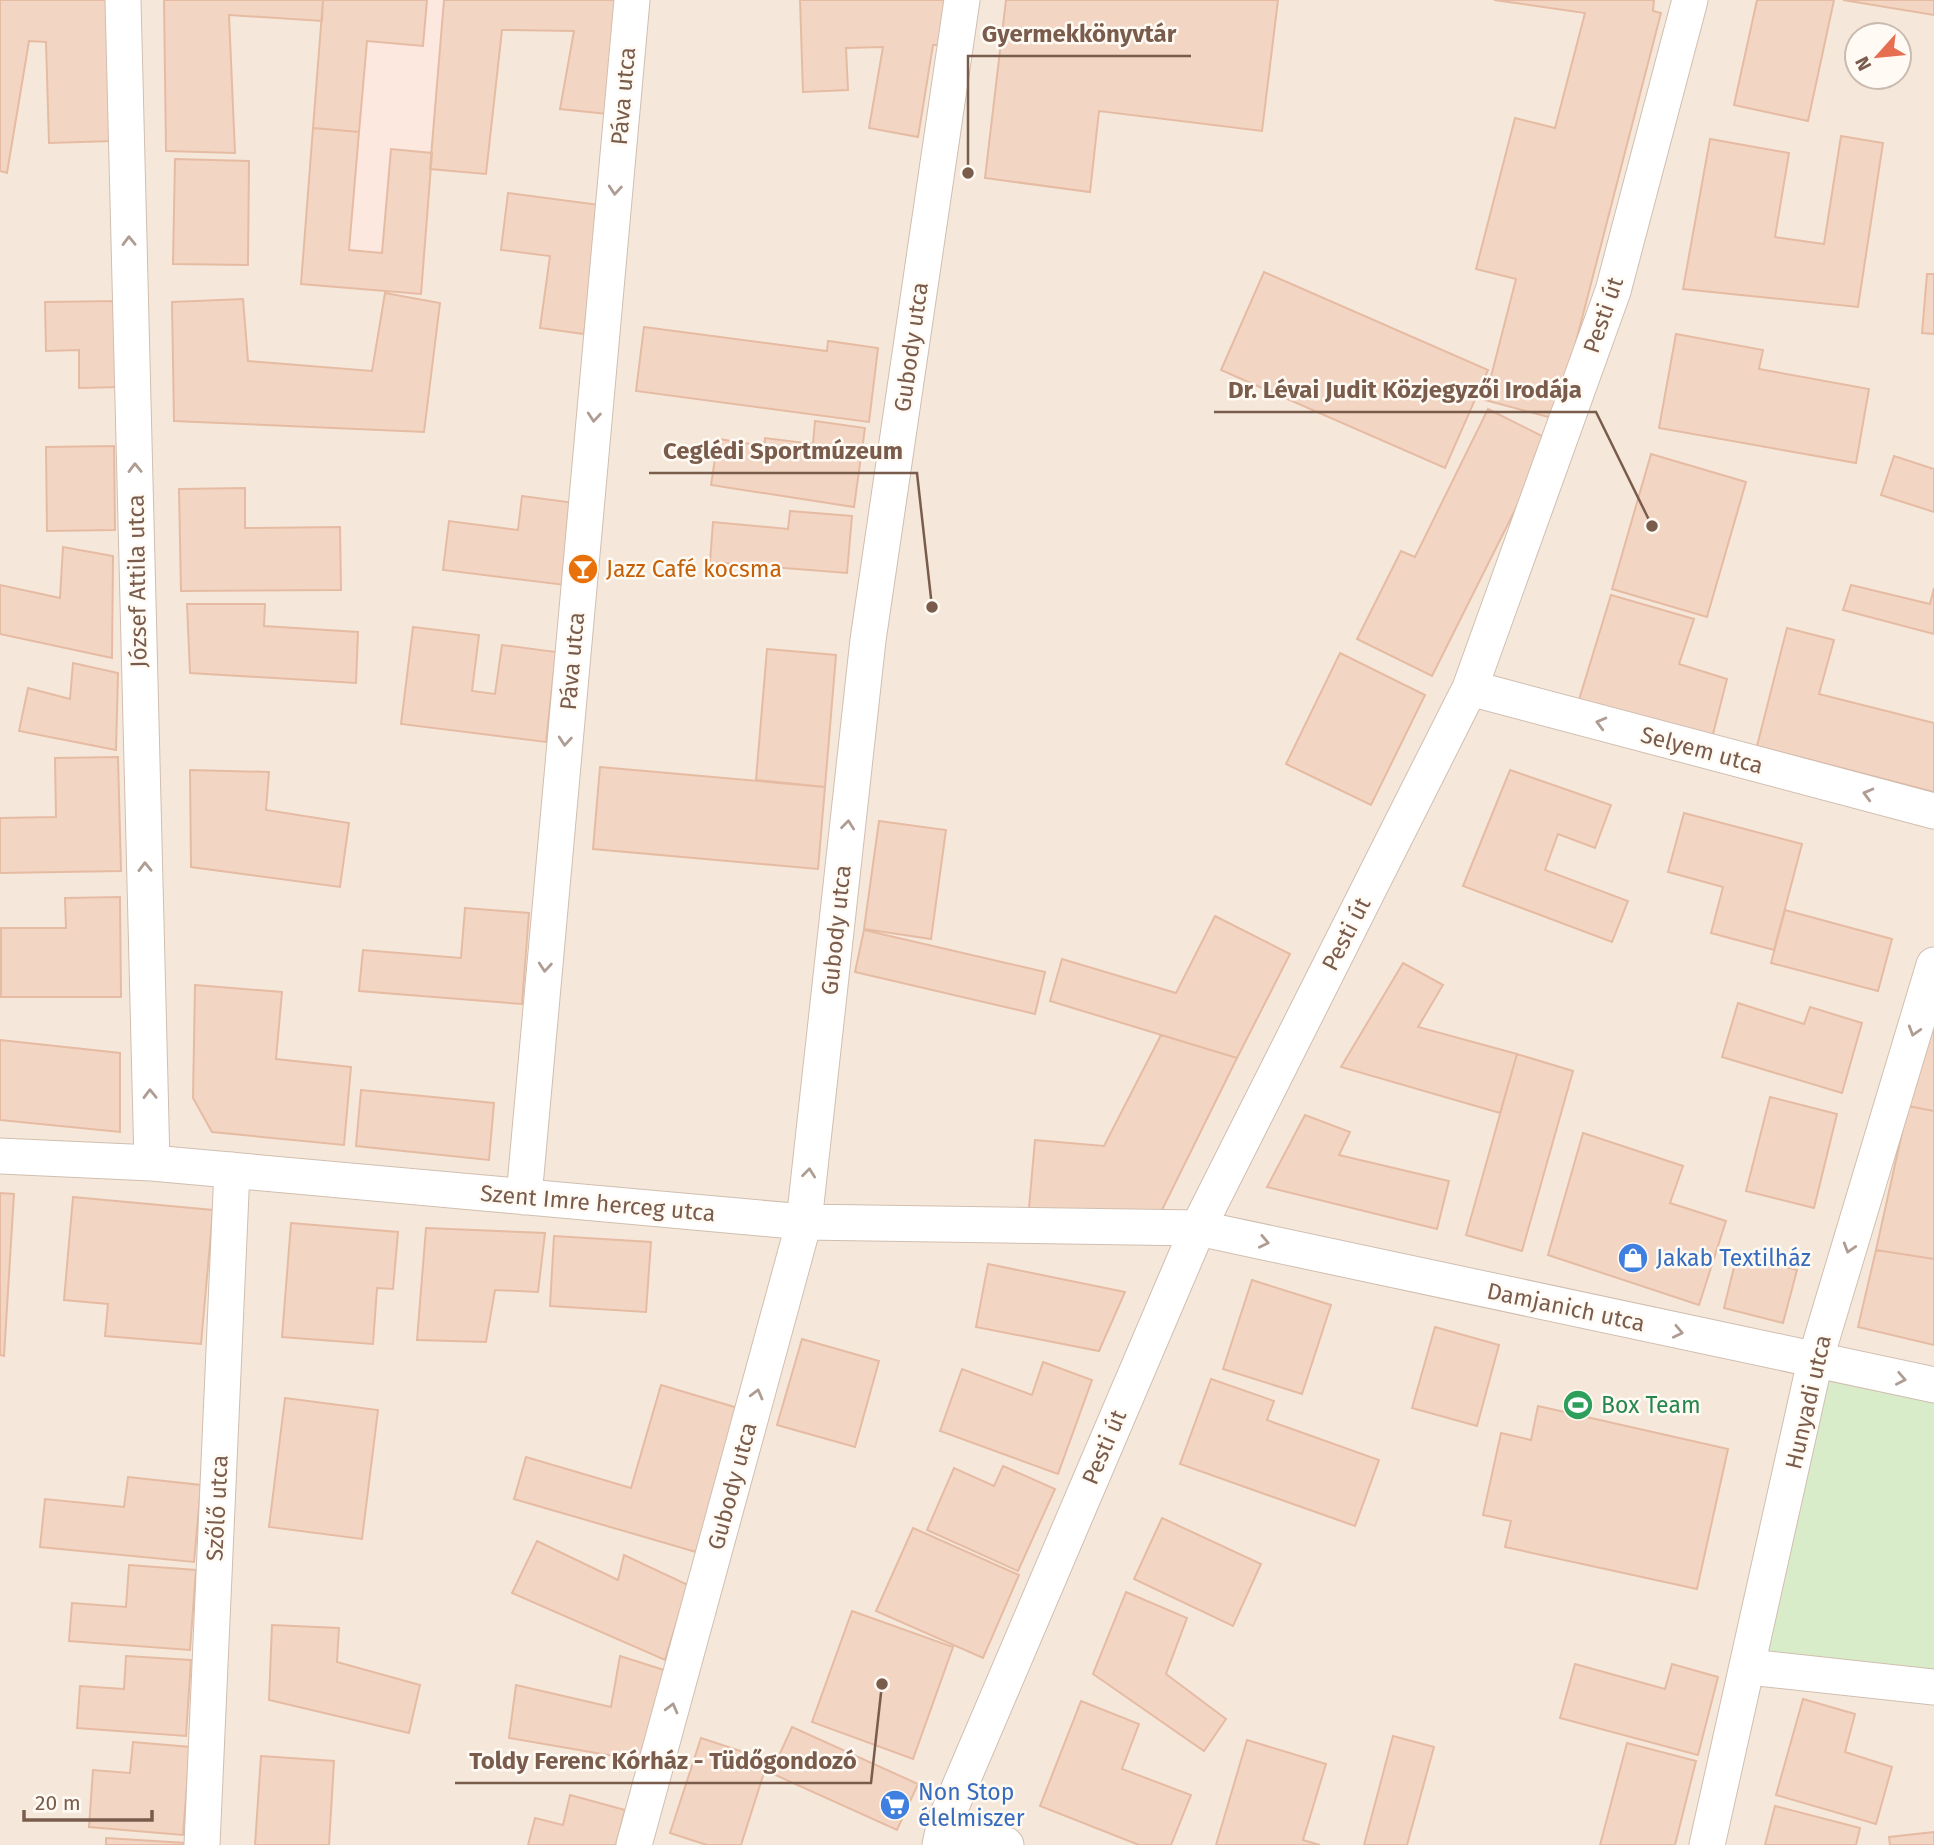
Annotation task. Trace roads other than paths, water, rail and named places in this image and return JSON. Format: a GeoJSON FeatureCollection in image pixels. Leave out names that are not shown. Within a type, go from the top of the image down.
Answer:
{"type":"FeatureCollection","features":[{"type":"Feature","properties":{"kind":"street","name":"József Attila utca"},"geometry":{"type":"LineString","coordinates":[[123,0],[152,1163]]}},
{"type":"Feature","properties":{"kind":"street","name":"Páva utca"},"geometry":{"type":"LineString","coordinates":[[524,1196],[632,0]]}},
{"type":"Feature","properties":{"kind":"street","name":"Gubody utca"},"geometry":{"type":"LineString","coordinates":[[634,1845],[804,1222],[868,640],[962,0]]}},
{"type":"Feature","properties":{"kind":"street","name":"Pesti út"},"geometry":{"type":"LineString","coordinates":[[942,1833],[1198,1228],[1469,688],[1613,290],[1690,0]]}},
{"type":"Feature","properties":{"kind":"street","name":"Selyem utca"},"geometry":{"type":"LineString","coordinates":[[1469,688],[1934,811]]}},
{"type":"Feature","properties":{"kind":"street","name":"Hunyadi utca"},"geometry":{"type":"LineString","coordinates":[[1707,1845],[1749,1667],[1815,1361],[1934,965]]}},
{"type":"Feature","properties":{"kind":"street","name":"Szent Imre herceg utca"},"geometry":{"type":"LineString","coordinates":[[0,1156],[152,1163],[804,1222],[1198,1228]]}},
{"type":"Feature","properties":{"kind":"street","name":"Szőlő utca"},"geometry":{"type":"LineString","coordinates":[[202,1845],[232,1170]]}},
{"type":"Feature","properties":{"kind":"street","name":"Damjanich utca"},"geometry":{"type":"LineString","coordinates":[[1198,1228],[1934,1385]]}},
{"type":"Feature","properties":{"kind":"street"},"geometry":{"type":"LineString","coordinates":[[1749,1667],[1934,1688]]}},
{"type":"Feature","properties":{"kind":"street"},"geometry":{"type":"LineString","coordinates":[[942,1833],[975,1835],[1006,1845]]}},
{"type":"Feature","properties":{"kind":"place","name":"Gyermekkönyvtár"},"geometry":{"type":"Point","coordinates":[968,173]}},
{"type":"Feature","properties":{"kind":"place","name":"Dr. Lévai Judit Közjegyzői Irodája"},"geometry":{"type":"Point","coordinates":[1652,526]}},
{"type":"Feature","properties":{"kind":"place","name":"Jazz Café kocsma"},"geometry":{"type":"Point","coordinates":[583,569]}},
{"type":"Feature","properties":{"kind":"place","name":"Ceglédi Sportmúzeum"},"geometry":{"type":"Point","coordinates":[932,607]}},
{"type":"Feature","properties":{"kind":"place","name":"Jakab Textilház"},"geometry":{"type":"Point","coordinates":[1633,1258]}},
{"type":"Feature","properties":{"kind":"place","name":"Box Team"},"geometry":{"type":"Point","coordinates":[1578,1405]}},
{"type":"Feature","properties":{"kind":"place","name":"Toldy Ferenc Kórház - Tüdőgondozó"},"geometry":{"type":"Point","coordinates":[882,1684]}},
{"type":"Feature","properties":{"kind":"place","name":"Non Stop élelmiszer"},"geometry":{"type":"Point","coordinates":[895,1805]}}]}
